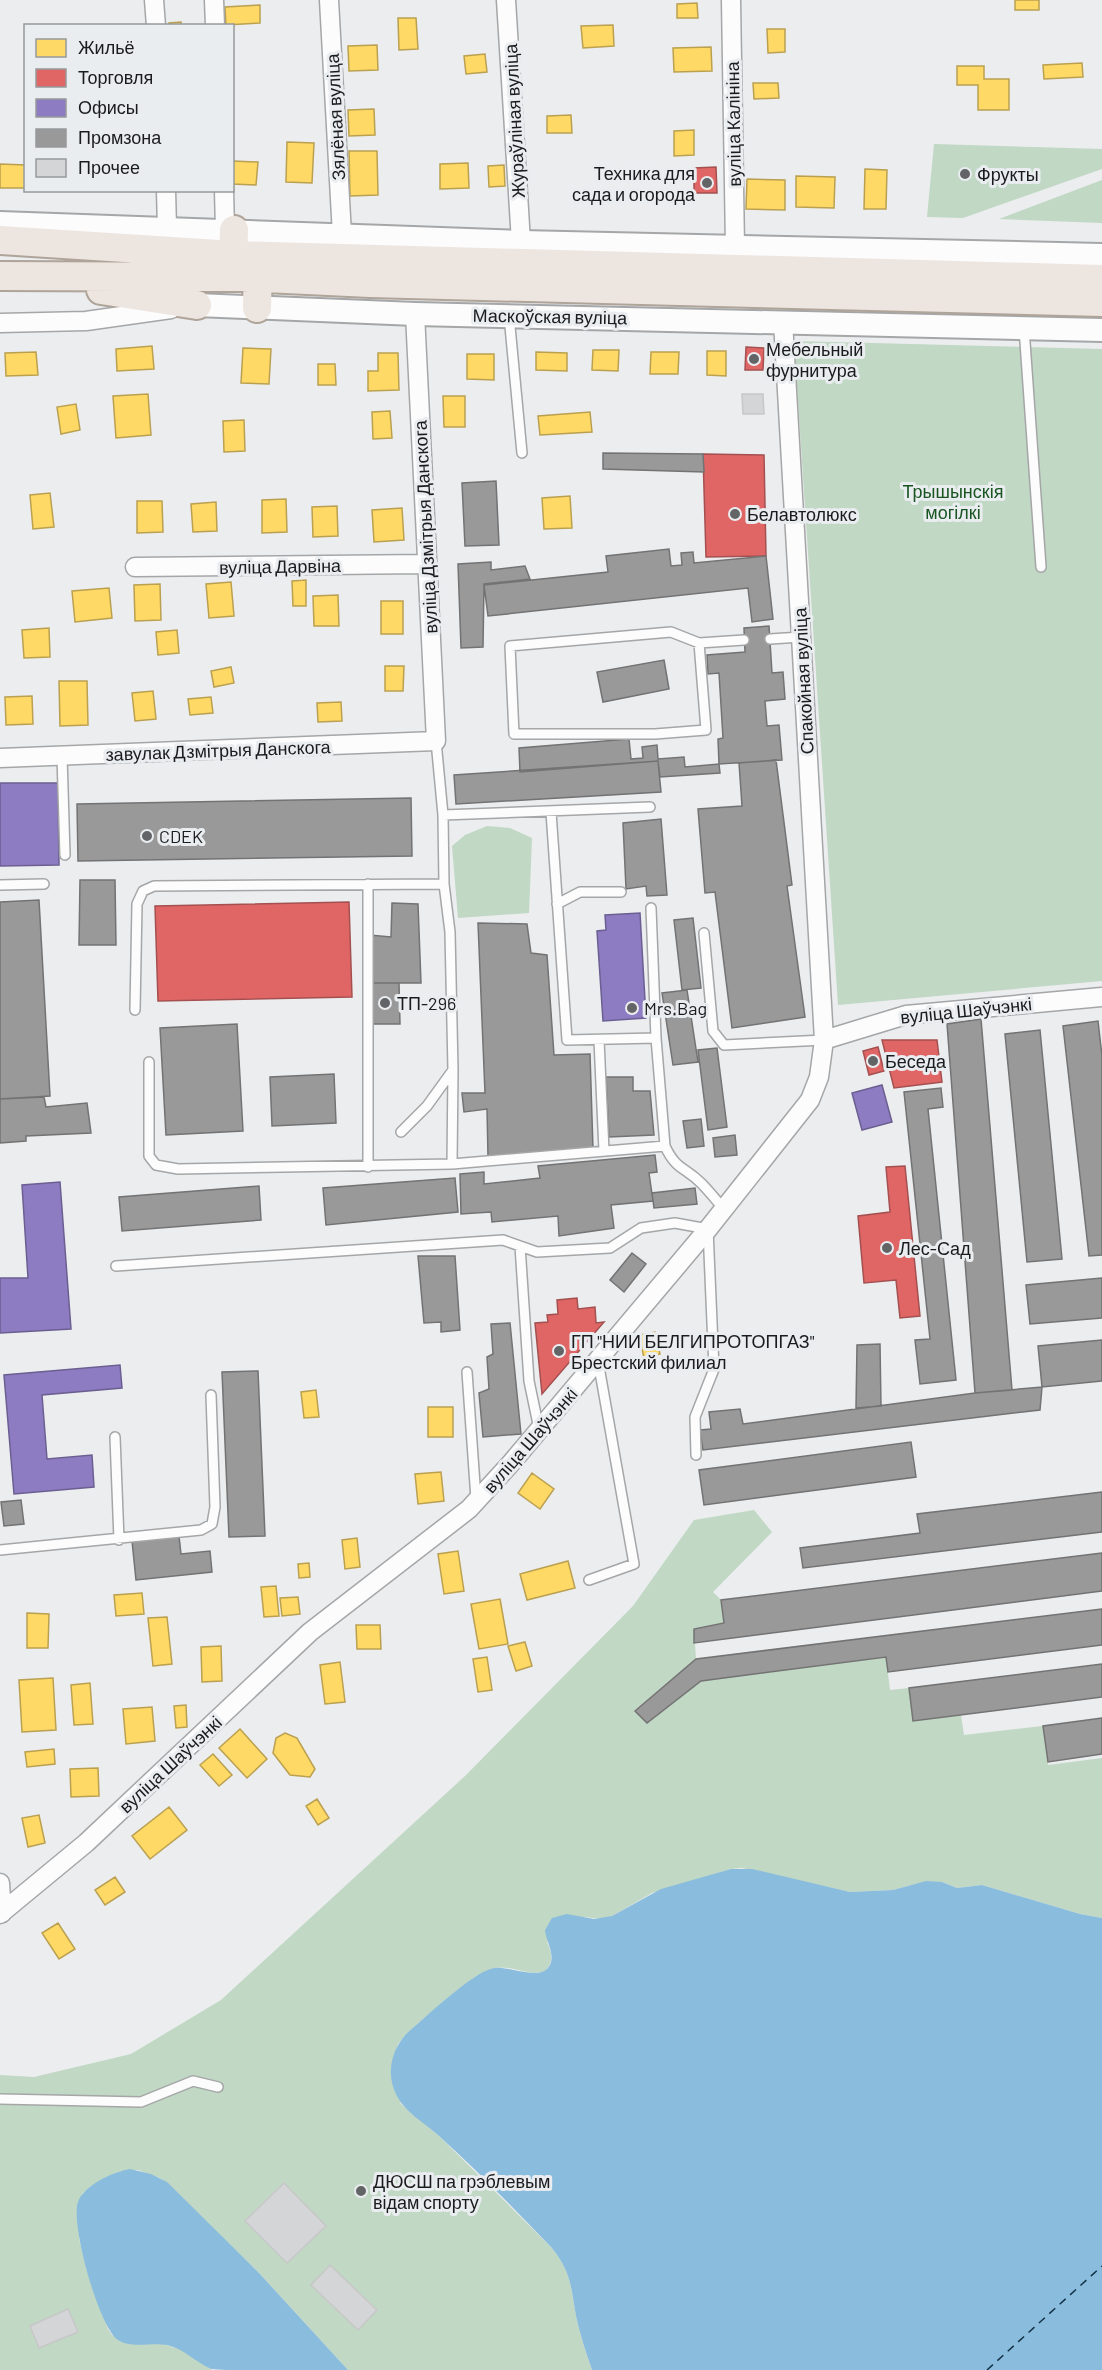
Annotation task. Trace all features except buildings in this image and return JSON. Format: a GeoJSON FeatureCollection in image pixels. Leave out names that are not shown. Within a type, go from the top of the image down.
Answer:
{"type":"FeatureCollection","features":[{"type":"Feature","properties":{"kind":"main road","name":"Маскоўская вуліца"},"geometry":{"type":"LineString","coordinates":[[0,240],[240,254],[1102,279]]}},
{"type":"Feature","properties":{"kind":"main road","name":"Маскоўская вуліца"},"geometry":{"type":"LineString","coordinates":[[13,276],[240,254],[370,283],[1102,302]]}},
{"type":"Feature","properties":{"kind":"main road"},"geometry":{"type":"LineString","coordinates":[[240,254],[257,308]]}},
{"type":"Feature","properties":{"kind":"main road"},"geometry":{"type":"LineString","coordinates":[[13,276],[197,305]]}},
{"type":"Feature","properties":{"kind":"street"},"geometry":{"type":"LineString","coordinates":[[154,0],[156,24]]}},
{"type":"Feature","properties":{"kind":"street"},"geometry":{"type":"LineString","coordinates":[[214,0],[215,24]]}},
{"type":"Feature","properties":{"kind":"street","name":"Зялёная вуліца"},"geometry":{"type":"LineString","coordinates":[[329,0],[342,235]]}},
{"type":"Feature","properties":{"kind":"street","name":"Жураўліная вуліца"},"geometry":{"type":"LineString","coordinates":[[506,0],[521,242]]}},
{"type":"Feature","properties":{"kind":"street","name":"вуліца Калініна"},"geometry":{"type":"LineString","coordinates":[[730,0],[735,247]]}},
{"type":"Feature","properties":{"kind":"street"},"geometry":{"type":"LineString","coordinates":[[166,192],[167,228]]}},
{"type":"Feature","properties":{"kind":"street"},"geometry":{"type":"LineString","coordinates":[[224,192],[240,254]]}},
{"type":"Feature","properties":{"kind":"street","name":"Маскоўская вуліца"},"geometry":{"type":"LineString","coordinates":[[0,223],[167,228],[240,254],[342,235],[521,242],[1102,255]]}},
{"type":"Feature","properties":{"kind":"street","name":"Маскоўская вуліца"},"geometry":{"type":"LineString","coordinates":[[0,323],[87,321],[197,305],[414,314],[1102,330]]}},
{"type":"Feature","properties":{"kind":"street","name":"вуліца Дзмітрыя Данскога"},"geometry":{"type":"LineString","coordinates":[[414,314],[436,741]]}},
{"type":"Feature","properties":{"kind":"street","name":"Спакойная вуліца"},"geometry":{"type":"LineString","coordinates":[[783,321],[824,1040]]}},
{"type":"Feature","properties":{"kind":"street","name":"вуліца Дарвіна"},"geometry":{"type":"LineString","coordinates":[[135,567],[426,564]]}},
{"type":"Feature","properties":{"kind":"street","name":"завулак Дзмітрыя Данскога"},"geometry":{"type":"LineString","coordinates":[[0,758],[436,741]]}},
{"type":"Feature","properties":{"kind":"street","name":"вуліца Шаўчэнкі"},"geometry":{"type":"LineString","coordinates":[[1,1913],[86,1843],[310,1632],[476,1502],[708,1229],[810,1100],[819,1077],[824,1040],[906,1015],[1102,997]]}},
{"type":"Feature","properties":{"kind":"street"},"geometry":{"type":"LineString","coordinates":[[0,1883],[1,1913]]}},
{"type":"Feature","properties":{"kind":"lane"},"geometry":{"type":"LineString","coordinates":[[508,316],[522,453]]}},
{"type":"Feature","properties":{"kind":"lane"},"geometry":{"type":"LineString","coordinates":[[1024,328],[1041,567]]}},
{"type":"Feature","properties":{"kind":"lane"},"geometry":{"type":"LineString","coordinates":[[699,643],[706,730],[656,734],[514,734],[510,646],[671,632],[699,643],[744,640]]}},
{"type":"Feature","properties":{"kind":"lane"},"geometry":{"type":"LineString","coordinates":[[770,639],[801,637]]}},
{"type":"Feature","properties":{"kind":"lane"},"geometry":{"type":"LineString","coordinates":[[436,741],[443,815],[444,884],[450,932],[453,1070],[452,1164]]}},
{"type":"Feature","properties":{"kind":"lane"},"geometry":{"type":"LineString","coordinates":[[62,756],[65,855]]}},
{"type":"Feature","properties":{"kind":"lane"},"geometry":{"type":"LineString","coordinates":[[443,815],[650,807]]}},
{"type":"Feature","properties":{"kind":"lane"},"geometry":{"type":"LineString","coordinates":[[551,812],[567,1040],[656,1038]]}},
{"type":"Feature","properties":{"kind":"lane"},"geometry":{"type":"LineString","coordinates":[[0,885],[44,884]]}},
{"type":"Feature","properties":{"kind":"lane"},"geometry":{"type":"LineString","coordinates":[[368,884],[368,1167]]}},
{"type":"Feature","properties":{"kind":"lane"},"geometry":{"type":"LineString","coordinates":[[135,1010],[137,904],[143,891],[154,886],[444,884]]}},
{"type":"Feature","properties":{"kind":"lane"},"geometry":{"type":"LineString","coordinates":[[557,904],[580,892],[621,892]]}},
{"type":"Feature","properties":{"kind":"lane"},"geometry":{"type":"LineString","coordinates":[[651,908],[656,1038],[665,1146],[672,1160],[684,1172],[699,1181],[723,1208]]}},
{"type":"Feature","properties":{"kind":"lane"},"geometry":{"type":"LineString","coordinates":[[704,933],[714,1031],[724,1046],[824,1040]]}},
{"type":"Feature","properties":{"kind":"lane"},"geometry":{"type":"LineString","coordinates":[[600,1040],[604,1151]]}},
{"type":"Feature","properties":{"kind":"lane"},"geometry":{"type":"LineString","coordinates":[[149,1062],[149,1156],[156,1165],[178,1169],[452,1164],[665,1146]]}},
{"type":"Feature","properties":{"kind":"lane"},"geometry":{"type":"LineString","coordinates":[[400,1132],[427,1106],[453,1070]]}},
{"type":"Feature","properties":{"kind":"lane"},"geometry":{"type":"LineString","coordinates":[[116,1266],[503,1240],[537,1252],[610,1248],[641,1228],[675,1223],[708,1229],[714,1370],[695,1417],[696,1455]]}},
{"type":"Feature","properties":{"kind":"lane"},"geometry":{"type":"LineString","coordinates":[[520,1246],[529,1381],[539,1430]]}},
{"type":"Feature","properties":{"kind":"lane"},"geometry":{"type":"LineString","coordinates":[[589,1580],[634,1564],[598,1361]]}},
{"type":"Feature","properties":{"kind":"lane"},"geometry":{"type":"LineString","coordinates":[[467,1372],[476,1502]]}},
{"type":"Feature","properties":{"kind":"lane"},"geometry":{"type":"LineString","coordinates":[[0,1550],[119,1540],[201,1530],[212,1524],[215,1507],[211,1395]]}},
{"type":"Feature","properties":{"kind":"lane"},"geometry":{"type":"LineString","coordinates":[[114,1437],[119,1540]]}},
{"type":"Feature","properties":{"kind":"lane"},"geometry":{"type":"LineString","coordinates":[[0,2099],[141,2102],[193,2081],[218,2087]]}},
{"type":"Feature","properties":{"kind":"green space"},"geometry":{"type":"Polygon","coordinates":[[[934,144],[1102,149],[1102,169],[963,218],[927,217],[934,144]]]}},
{"type":"Feature","properties":{"kind":"green space"},"geometry":{"type":"Polygon","coordinates":[[[1102,180],[1102,223],[999,219],[1102,180]]]}},
{"type":"Feature","properties":{"kind":"green space","name":"Трышынскія могілкі"},"geometry":{"type":"Polygon","coordinates":[[[794,341],[1102,349],[1102,981],[838,1005],[794,341]]]}},
{"type":"Feature","properties":{"kind":"green space"},"geometry":{"type":"Polygon","coordinates":[[[487,826],[510,828],[532,838],[529,913],[458,918],[452,846],[465,835],[487,826]]]}},
{"type":"Feature","properties":{"kind":"green space"},"geometry":{"type":"Polygon","coordinates":[[[754,1510],[772,1532],[713,1592],[721,1600],[724,1623],[694,1629],[696,1659],[635,1710],[646,1723],[701,1681],[886,1657],[890,1690],[909,1688],[913,1721],[961,1715],[964,1735],[1043,1726],[1048,1765],[1102,1758],[1102,1918],[1080,1914],[982,1885],[957,1888],[942,1882],[915,1884],[893,1890],[850,1892],[742,1868],[731,1869],[652,1893],[612,1916],[602,1919],[585,1917],[547,1942],[551,1957],[550,1964],[545,1971],[533,1973],[495,1968],[485,1971],[449,1996],[406,2034],[398,2044],[391,2068],[401,2104],[439,2136],[558,2256],[569,2280],[583,2343],[592,2370],[348,2370],[259,2273],[160,2178],[138,2170],[121,2171],[90,2187],[82,2194],[79,2239],[88,2274],[108,2329],[112,2335],[133,2344],[163,2344],[182,2350],[212,2370],[0,2370],[0,2075],[34,2077],[131,2054],[221,2000],[465,1776],[633,1606],[694,1520],[754,1510]]]}},
{"type":"Feature","properties":{"kind":"water"},"geometry":{"type":"Polygon","coordinates":[[[731,1869],[752,1869],[850,1892],[893,1890],[926,1881],[942,1882],[957,1888],[982,1885],[1080,1914],[1102,1918],[1102,2370],[592,2370],[583,2343],[569,2280],[558,2256],[496,2190],[404,2106],[396,2094],[391,2079],[394,2055],[406,2034],[461,1987],[485,1971],[500,1968],[536,1973],[547,1969],[551,1955],[545,1930],[552,1918],[567,1914],[594,1919],[612,1916],[661,1889],[731,1869]]]}},
{"type":"Feature","properties":{"kind":"water"},"geometry":{"type":"Polygon","coordinates":[[[130,2169],[151,2174],[167,2182],[259,2273],[348,2370],[211,2369],[167,2345],[136,2345],[118,2340],[110,2331],[95,2297],[82,2252],[77,2213],[78,2202],[86,2190],[108,2176],[130,2169]]]}},
{"type":"Feature","properties":{"kind":"ferry route"},"geometry":{"type":"LineString","coordinates":[[987,2370],[1102,2266]]}},
{"type":"Feature","properties":{"kind":"place","name":"Фрукты"},"geometry":{"type":"Point","coordinates":[965,174]}},
{"type":"Feature","properties":{"kind":"place","name":"Техника для сада и огорода"},"geometry":{"type":"Point","coordinates":[707,183]}},
{"type":"Feature","properties":{"kind":"place","name":"Мебельный фурнитура"},"geometry":{"type":"Point","coordinates":[754,359]}},
{"type":"Feature","properties":{"kind":"place","name":"Белавтолюкс"},"geometry":{"type":"Point","coordinates":[735,514]}},
{"type":"Feature","properties":{"kind":"place","name":"CDEK"},"geometry":{"type":"Point","coordinates":[147,836]}},
{"type":"Feature","properties":{"kind":"place","name":"ТП-296"},"geometry":{"type":"Point","coordinates":[385,1003]}},
{"type":"Feature","properties":{"kind":"place","name":"Mrs.Bag"},"geometry":{"type":"Point","coordinates":[632,1008]}},
{"type":"Feature","properties":{"kind":"place","name":"Беседа"},"geometry":{"type":"Point","coordinates":[873,1061]}},
{"type":"Feature","properties":{"kind":"place","name":"Лес-Сад"},"geometry":{"type":"Point","coordinates":[887,1248]}},
{"type":"Feature","properties":{"kind":"place","name":"ГП \"НИИ БЕЛГИПРОТОПГАЗ\" Брестский филиал"},"geometry":{"type":"Point","coordinates":[559,1351]}},
{"type":"Feature","properties":{"kind":"place","name":"ДЮСШ па грэблевым відам спорту"},"geometry":{"type":"Point","coordinates":[361,2191]}}]}
